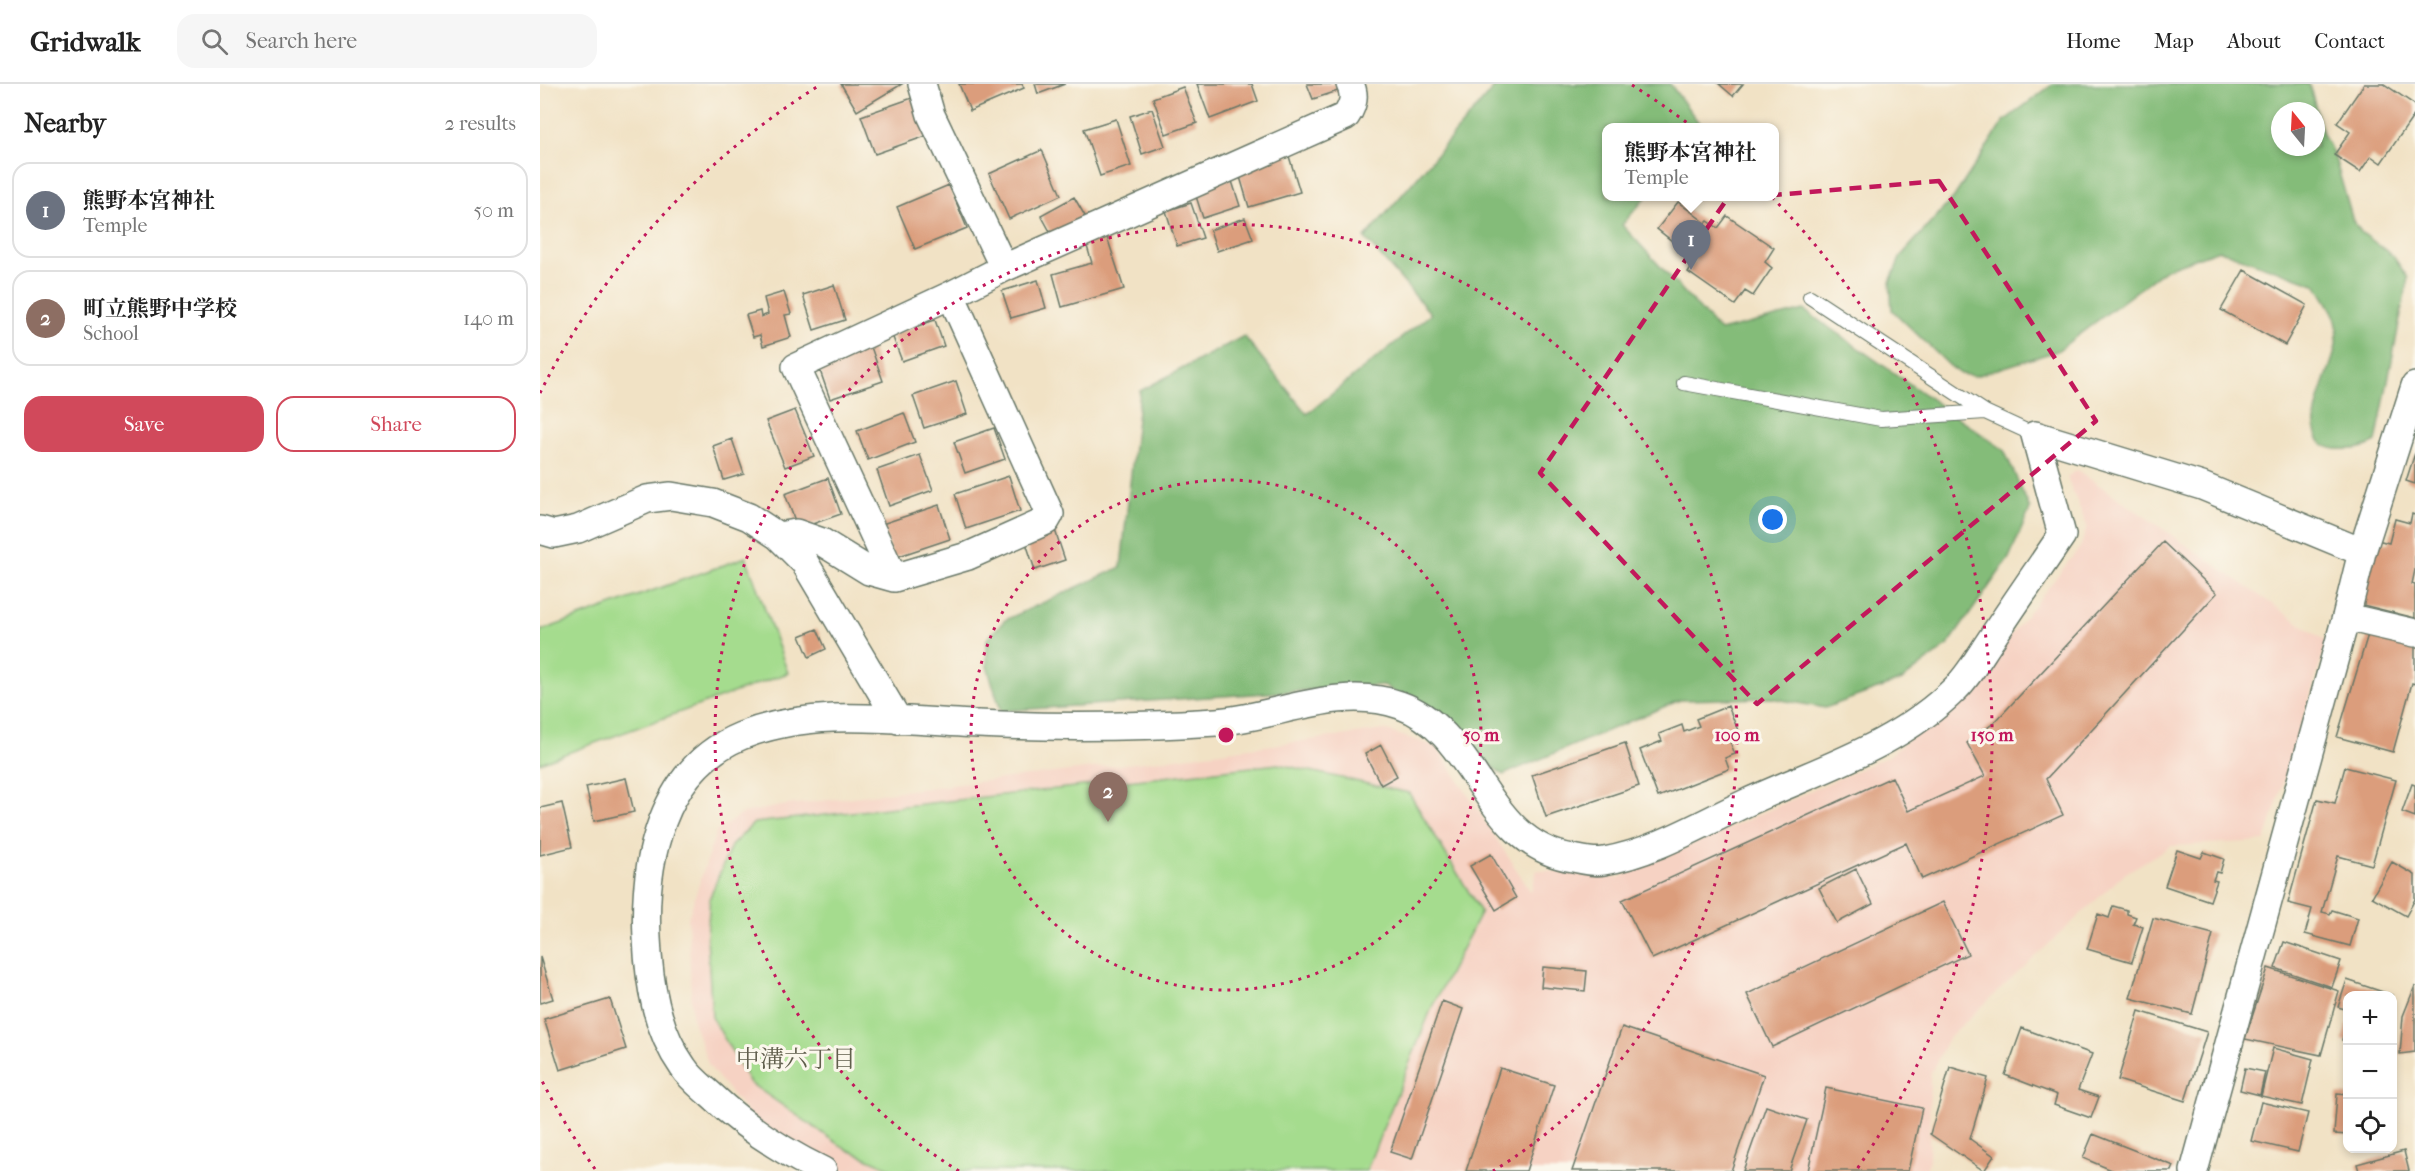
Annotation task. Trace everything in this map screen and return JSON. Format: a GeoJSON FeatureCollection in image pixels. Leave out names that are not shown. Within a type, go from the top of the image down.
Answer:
{"type":"FeatureCollection","features":[{"type":"Feature","properties":{"kind":"street"},"geometry":{"type":"LineString","coordinates":[[922,84],[931,115],[1004,268]]}},
{"type":"Feature","properties":{"kind":"street"},"geometry":{"type":"LineString","coordinates":[[894,579],[796,367],[1004,268],[1346,116],[1352,108],[1354,92],[1350,84]]}},
{"type":"Feature","properties":{"kind":"street"},"geometry":{"type":"LineString","coordinates":[[778,536],[796,533],[813,539],[869,571],[894,579],[968,556],[1046,521],[1050,514],[951,295]]}},
{"type":"Feature","properties":{"kind":"street"},"geometry":{"type":"LineString","coordinates":[[2194,1171],[2362,552],[2415,386]]}},
{"type":"Feature","properties":{"kind":"street"},"geometry":{"type":"LineString","coordinates":[[2035,435],[2202,486],[2362,552]]}},
{"type":"Feature","properties":{"kind":"street"},"geometry":{"type":"LineString","coordinates":[[823,1171],[788,1154],[738,1120],[684,1069],[666,1037],[653,998],[648,963],[645,903],[649,865],[657,831],[682,782],[706,758],[737,737],[790,721],[847,718],[982,725],[1177,724],[1236,720],[1323,700],[1357,698],[1397,704],[1429,718],[1513,829],[1538,849],[1563,857],[1600,862],[1640,851],[1849,760],[1923,717],[1959,685],[2062,535],[2035,435]]}},
{"type":"Feature","properties":{"kind":"street"},"geometry":{"type":"LineString","coordinates":[[540,530],[554,534],[578,529],[647,499],[671,496],[713,502],[749,517],[778,536],[805,563],[898,720]]}},
{"type":"Feature","properties":{"kind":"street"},"geometry":{"type":"LineString","coordinates":[[2346,617],[2415,633]]}},
{"type":"Feature","properties":{"kind":"lane"},"geometry":{"type":"LineString","coordinates":[[1810,297],[1985,412],[2035,435]]}},
{"type":"Feature","properties":{"kind":"lane"},"geometry":{"type":"LineString","coordinates":[[1684,383],[1881,419],[1985,412]]}},
{"type":"Feature","properties":{"kind":"highlighted area"},"geometry":{"type":"Polygon","coordinates":[[[1939,181],[2096,421],[1757,704],[1540,473],[1727,199],[1939,181]]]}},
{"type":"Feature","properties":{"kind":"shaded area"},"geometry":{"type":"Polygon","coordinates":[[[2077,470],[2327,642],[2265,841],[2171,846],[2124,874],[1948,1038],[1930,1075],[1929,1160],[1926,1171],[837,1171],[755,1122],[709,1066],[692,1018],[688,918],[716,832],[743,813],[787,805],[1177,758],[1384,730],[1437,747],[1531,892],[1537,870],[1618,878],[1889,756],[1968,689],[2081,546],[2087,526],[2067,477],[2077,470]]]}},
{"type":"Feature","properties":{"kind":"green space"},"geometry":{"type":"Polygon","coordinates":[[[1497,84],[1670,84],[1699,123],[1602,123],[1602,201],[1643,201],[1622,225],[1720,331],[1804,310],[2004,450],[2030,509],[2009,558],[1948,645],[1902,680],[1825,708],[1771,698],[1680,700],[1503,775],[1384,685],[1001,711],[987,666],[987,639],[1005,620],[1121,567],[1140,391],[1244,336],[1307,414],[1431,314],[1365,238],[1497,84]]]}},
{"type":"Feature","properties":{"kind":"green space"},"geometry":{"type":"Polygon","coordinates":[[[2053,84],[2309,84],[2314,102],[2271,102],[2271,156],[2325,156],[2325,138],[2334,155],[2353,221],[2361,232],[2393,256],[2408,278],[2376,442],[2357,448],[2336,449],[2323,445],[2316,435],[2317,407],[2337,341],[2335,317],[2317,285],[2219,250],[2166,269],[2057,351],[1975,376],[1961,374],[1892,310],[1890,282],[1901,256],[1954,197],[2004,121],[2053,84]]]}},
{"type":"Feature","properties":{"kind":"green space"},"geometry":{"type":"Polygon","coordinates":[[[746,557],[788,673],[540,763],[540,631],[746,557]]]}},
{"type":"Feature","properties":{"kind":"green space"},"geometry":{"type":"Polygon","coordinates":[[[1278,764],[1409,793],[1481,912],[1432,1007],[1366,1171],[896,1171],[846,1149],[750,1083],[712,1017],[707,937],[710,897],[731,846],[754,823],[1278,764]]]}},
{"type":"Feature","properties":{"kind":"building"},"geometry":{"type":"Polygon","coordinates":[[[841,84],[902,84],[857,111],[841,84]]]}},
{"type":"Feature","properties":{"kind":"building"},"geometry":{"type":"Polygon","coordinates":[[[959,84],[1022,84],[1024,88],[970,111],[959,84]]]}},
{"type":"Feature","properties":{"kind":"building"},"geometry":{"type":"Polygon","coordinates":[[[1035,84],[1065,84],[1038,94],[1035,84]]]}},
{"type":"Feature","properties":{"kind":"building"},"geometry":{"type":"Polygon","coordinates":[[[1197,84],[1252,84],[1258,101],[1210,119],[1197,84]]]}},
{"type":"Feature","properties":{"kind":"building"},"geometry":{"type":"Polygon","coordinates":[[[1307,84],[1339,84],[1341,90],[1313,99],[1307,84]]]}},
{"type":"Feature","properties":{"kind":"building"},"geometry":{"type":"Polygon","coordinates":[[[1719,84],[1743,84],[1733,96],[1719,84]]]}},
{"type":"Feature","properties":{"kind":"building"},"geometry":{"type":"Polygon","coordinates":[[[2364,84],[2384,84],[2415,105],[2415,114],[2381,163],[2371,156],[2360,172],[2334,155],[2350,132],[2337,123],[2364,84]]]}},
{"type":"Feature","properties":{"kind":"building"},"geometry":{"type":"Polygon","coordinates":[[[1183,87],[1197,123],[1166,134],[1153,98],[1183,87]]]}},
{"type":"Feature","properties":{"kind":"building"},"geometry":{"type":"Polygon","coordinates":[[[915,97],[929,135],[875,154],[861,116],[915,97]]]}},
{"type":"Feature","properties":{"kind":"building"},"geometry":{"type":"Polygon","coordinates":[[[1152,109],[1165,146],[1142,154],[1130,116],[1152,109]]]}},
{"type":"Feature","properties":{"kind":"building"},"geometry":{"type":"Polygon","coordinates":[[[1116,119],[1131,166],[1100,176],[1084,129],[1116,119]]]}},
{"type":"Feature","properties":{"kind":"building"},"geometry":{"type":"Polygon","coordinates":[[[1042,150],[1061,195],[1009,219],[989,174],[1042,150]]]}},
{"type":"Feature","properties":{"kind":"building"},"geometry":{"type":"Polygon","coordinates":[[[1288,153],[1300,192],[1249,207],[1238,170],[1288,153]]]}},
{"type":"Feature","properties":{"kind":"building"},"geometry":{"type":"Polygon","coordinates":[[[1231,178],[1240,206],[1203,218],[1194,190],[1231,178]]]}},
{"type":"Feature","properties":{"kind":"building"},"geometry":{"type":"Polygon","coordinates":[[[949,185],[967,228],[915,249],[897,207],[949,185]]]}},
{"type":"Feature","properties":{"kind":"building"},"geometry":{"type":"Polygon","coordinates":[[[1074,197],[1085,216],[1052,235],[1041,215],[1074,197]]]}},
{"type":"Feature","properties":{"kind":"building"},"geometry":{"type":"Polygon","coordinates":[[[1678,202],[1706,223],[1708,221],[1718,228],[1727,216],[1774,248],[1765,262],[1772,268],[1753,296],[1745,291],[1735,305],[1688,272],[1696,260],[1657,229],[1678,202]]]}},
{"type":"Feature","properties":{"kind":"building"},"geometry":{"type":"Polygon","coordinates":[[[1191,203],[1203,238],[1177,246],[1166,211],[1191,203]]]}},
{"type":"Feature","properties":{"kind":"building"},"geometry":{"type":"Polygon","coordinates":[[[1245,218],[1253,239],[1217,251],[1210,230],[1245,218]]]}},
{"type":"Feature","properties":{"kind":"building"},"geometry":{"type":"Polygon","coordinates":[[[1107,237],[1124,289],[1062,307],[1053,274],[1092,263],[1086,243],[1107,237]]]}},
{"type":"Feature","properties":{"kind":"building"},"geometry":{"type":"Polygon","coordinates":[[[2244,270],[2307,305],[2285,345],[2221,310],[2244,270]]]}},
{"type":"Feature","properties":{"kind":"building"},"geometry":{"type":"Polygon","coordinates":[[[1038,280],[1046,308],[1011,318],[1002,291],[1038,280]]]}},
{"type":"Feature","properties":{"kind":"building"},"geometry":{"type":"Polygon","coordinates":[[[834,285],[845,320],[814,330],[803,295],[834,285]]]}},
{"type":"Feature","properties":{"kind":"building"},"geometry":{"type":"Polygon","coordinates":[[[784,292],[791,314],[785,315],[791,337],[763,346],[760,335],[753,337],[746,315],[760,311],[761,317],[768,314],[764,298],[784,292]]]}},
{"type":"Feature","properties":{"kind":"building"},"geometry":{"type":"Polygon","coordinates":[[[935,320],[944,346],[902,361],[892,335],[935,320]]]}},
{"type":"Feature","properties":{"kind":"building"},"geometry":{"type":"Polygon","coordinates":[[[870,344],[883,381],[830,399],[817,362],[870,344]]]}},
{"type":"Feature","properties":{"kind":"building"},"geometry":{"type":"Polygon","coordinates":[[[956,381],[967,414],[924,428],[913,396],[956,381]]]}},
{"type":"Feature","properties":{"kind":"building"},"geometry":{"type":"Polygon","coordinates":[[[795,410],[814,456],[785,467],[766,421],[795,410]]]}},
{"type":"Feature","properties":{"kind":"building"},"geometry":{"type":"Polygon","coordinates":[[[904,413],[915,442],[868,460],[857,431],[904,413]]]}},
{"type":"Feature","properties":{"kind":"building"},"geometry":{"type":"Polygon","coordinates":[[[994,428],[1005,459],[965,473],[954,442],[994,428]]]}},
{"type":"Feature","properties":{"kind":"building"},"geometry":{"type":"Polygon","coordinates":[[[732,439],[744,474],[724,480],[713,446],[732,439]]]}},
{"type":"Feature","properties":{"kind":"building"},"geometry":{"type":"Polygon","coordinates":[[[2415,453],[2415,484],[2406,481],[2415,453]]]}},
{"type":"Feature","properties":{"kind":"building"},"geometry":{"type":"Polygon","coordinates":[[[920,455],[933,490],[889,506],[877,470],[920,455]]]}},
{"type":"Feature","properties":{"kind":"building"},"geometry":{"type":"Polygon","coordinates":[[[1009,476],[1020,511],[966,529],[955,494],[1009,476]]]}},
{"type":"Feature","properties":{"kind":"building"},"geometry":{"type":"Polygon","coordinates":[[[828,478],[841,514],[798,529],[785,494],[828,478]]]}},
{"type":"Feature","properties":{"kind":"building"},"geometry":{"type":"Polygon","coordinates":[[[939,505],[950,539],[893,558],[882,524],[939,505]]]}},
{"type":"Feature","properties":{"kind":"building"},"geometry":{"type":"Polygon","coordinates":[[[2412,514],[2415,515],[2415,570],[2412,584],[2415,585],[2415,618],[2359,604],[2377,540],[2389,543],[2395,519],[2410,523],[2412,514]]]}},
{"type":"Feature","properties":{"kind":"building"},"geometry":{"type":"Polygon","coordinates":[[[1055,530],[1065,560],[1035,570],[1025,540],[1055,530]]]}},
{"type":"Feature","properties":{"kind":"building"},"geometry":{"type":"Polygon","coordinates":[[[2163,542],[2217,593],[2046,779],[2063,815],[1922,879],[1906,843],[1652,959],[1622,900],[1892,777],[1908,811],[1985,776],[1967,743],[1995,722],[2163,542]]]}},
{"type":"Feature","properties":{"kind":"building"},"geometry":{"type":"Polygon","coordinates":[[[817,629],[826,649],[809,657],[800,636],[817,629]]]}},
{"type":"Feature","properties":{"kind":"building"},"geometry":{"type":"Polygon","coordinates":[[[2369,631],[2415,643],[2415,684],[2412,683],[2393,752],[2337,737],[2369,631]]]}},
{"type":"Feature","properties":{"kind":"building"},"geometry":{"type":"Polygon","coordinates":[[[1728,706],[1739,733],[1728,737],[1735,754],[1725,758],[1729,769],[1658,797],[1640,750],[1662,741],[1659,734],[1682,725],[1684,732],[1699,726],[1696,719],[1728,706]]]}},
{"type":"Feature","properties":{"kind":"building"},"geometry":{"type":"Polygon","coordinates":[[[1625,743],[1639,786],[1546,817],[1532,775],[1625,743]]]}},
{"type":"Feature","properties":{"kind":"building"},"geometry":{"type":"Polygon","coordinates":[[[1381,745],[1397,776],[1381,785],[1365,754],[1381,745]]]}},
{"type":"Feature","properties":{"kind":"building"},"geometry":{"type":"Polygon","coordinates":[[[2345,767],[2396,780],[2372,865],[2338,856],[2322,912],[2330,914],[2332,910],[2358,918],[2350,946],[2305,934],[2312,909],[2288,903],[2317,799],[2335,803],[2345,767]]]}},
{"type":"Feature","properties":{"kind":"building"},"geometry":{"type":"Polygon","coordinates":[[[626,778],[634,812],[594,821],[586,787],[626,778]]]}},
{"type":"Feature","properties":{"kind":"building"},"geometry":{"type":"Polygon","coordinates":[[[2412,784],[2415,785],[2415,817],[2402,812],[2412,784]]]}},
{"type":"Feature","properties":{"kind":"building"},"geometry":{"type":"Polygon","coordinates":[[[562,803],[572,847],[540,855],[540,808],[562,803]]]}},
{"type":"Feature","properties":{"kind":"building"},"geometry":{"type":"Polygon","coordinates":[[[2177,850],[2201,858],[2204,852],[2224,859],[2220,873],[2216,872],[2213,880],[2217,881],[2210,901],[2165,886],[2177,850]]]}},
{"type":"Feature","properties":{"kind":"building"},"geometry":{"type":"Polygon","coordinates":[[[1491,854],[1516,898],[1496,910],[1470,866],[1491,854]]]}},
{"type":"Feature","properties":{"kind":"building"},"geometry":{"type":"Polygon","coordinates":[[[2392,862],[2415,875],[2415,899],[2406,916],[2372,897],[2392,862]]]}},
{"type":"Feature","properties":{"kind":"building"},"geometry":{"type":"Polygon","coordinates":[[[1856,869],[1873,904],[1837,923],[1819,888],[1856,869]]]}},
{"type":"Feature","properties":{"kind":"building"},"geometry":{"type":"Polygon","coordinates":[[[1943,902],[1968,954],[1772,1047],[1747,994],[1943,902]]]}},
{"type":"Feature","properties":{"kind":"building"},"geometry":{"type":"Polygon","coordinates":[[[2113,906],[2127,910],[2127,914],[2136,917],[2133,924],[2143,927],[2132,962],[2087,949],[2098,914],[2109,918],[2113,906]]]}},
{"type":"Feature","properties":{"kind":"building"},"geometry":{"type":"Polygon","coordinates":[[[2153,918],[2213,934],[2192,1014],[2130,998],[2153,918]]]}},
{"type":"Feature","properties":{"kind":"building"},"geometry":{"type":"Polygon","coordinates":[[[2284,942],[2341,961],[2332,987],[2275,968],[2284,942]]]}},
{"type":"Feature","properties":{"kind":"building"},"geometry":{"type":"Polygon","coordinates":[[[540,957],[553,999],[540,1003],[540,957]]]}},
{"type":"Feature","properties":{"kind":"building"},"geometry":{"type":"Polygon","coordinates":[[[1543,967],[1587,971],[1585,991],[1541,987],[1543,967]]]}},
{"type":"Feature","properties":{"kind":"building"},"geometry":{"type":"Polygon","coordinates":[[[2268,968],[2339,991],[2321,1055],[2245,1039],[2268,968]]]}},
{"type":"Feature","properties":{"kind":"building"},"geometry":{"type":"Polygon","coordinates":[[[2347,980],[2380,991],[2343,991],[2347,980]]]}},
{"type":"Feature","properties":{"kind":"building"},"geometry":{"type":"Polygon","coordinates":[[[2415,986],[2415,1052],[2400,1054],[2403,1016],[2415,986]]]}},
{"type":"Feature","properties":{"kind":"building"},"geometry":{"type":"Polygon","coordinates":[[[2343,992],[2343,1008],[2338,1007],[2343,992]]]}},
{"type":"Feature","properties":{"kind":"building"},"geometry":{"type":"Polygon","coordinates":[[[610,999],[626,1049],[560,1070],[544,1019],[610,999]]]}},
{"type":"Feature","properties":{"kind":"building"},"geometry":{"type":"Polygon","coordinates":[[[1442,1001],[1463,1009],[1412,1159],[1390,1152],[1442,1001]]]}},
{"type":"Feature","properties":{"kind":"building"},"geometry":{"type":"Polygon","coordinates":[[[2139,1011],[2207,1032],[2185,1101],[2118,1080],[2139,1011]]]}},
{"type":"Feature","properties":{"kind":"building"},"geometry":{"type":"Polygon","coordinates":[[[1622,1027],[1764,1075],[1731,1171],[1572,1171],[1622,1027]]]}},
{"type":"Feature","properties":{"kind":"building"},"geometry":{"type":"Polygon","coordinates":[[[2022,1028],[2092,1054],[2078,1090],[2099,1097],[2091,1118],[2054,1105],[2057,1095],[2005,1075],[2022,1028]]]}},
{"type":"Feature","properties":{"kind":"building"},"geometry":{"type":"Polygon","coordinates":[[[2273,1048],[2313,1059],[2302,1105],[2261,1096],[2273,1048]]]}},
{"type":"Feature","properties":{"kind":"building"},"geometry":{"type":"Polygon","coordinates":[[[1950,1067],[1988,1078],[1970,1139],[1994,1156],[1984,1171],[1930,1134],[1950,1067]]]}},
{"type":"Feature","properties":{"kind":"building"},"geometry":{"type":"Polygon","coordinates":[[[1500,1068],[1554,1085],[1526,1171],[1466,1171],[1500,1068]]]}},
{"type":"Feature","properties":{"kind":"building"},"geometry":{"type":"Polygon","coordinates":[[[2245,1068],[2265,1072],[2260,1095],[2240,1090],[2245,1068]]]}},
{"type":"Feature","properties":{"kind":"building"},"geometry":{"type":"Polygon","coordinates":[[[1826,1088],[1922,1108],[1908,1171],[1808,1171],[1826,1088]]]}},
{"type":"Feature","properties":{"kind":"building"},"geometry":{"type":"Polygon","coordinates":[[[2337,1094],[2343,1095],[2343,1135],[2334,1134],[2337,1094]]]}},
{"type":"Feature","properties":{"kind":"building"},"geometry":{"type":"Polygon","coordinates":[[[2261,1102],[2308,1113],[2298,1152],[2251,1141],[2261,1102]]]}},
{"type":"Feature","properties":{"kind":"building"},"geometry":{"type":"Polygon","coordinates":[[[1766,1106],[1807,1120],[1789,1171],[1743,1171],[1766,1106]]]}},
{"type":"Feature","properties":{"kind":"building"},"geometry":{"type":"Polygon","coordinates":[[[2093,1134],[2174,1166],[2172,1171],[2114,1171],[2083,1158],[2093,1134]]]}},
{"type":"Feature","properties":{"kind":"building"},"geometry":{"type":"Polygon","coordinates":[[[2404,1151],[2409,1171],[2359,1171],[2357,1164],[2404,1151]]]}},
{"type":"Feature","properties":{"kind":"place","name":"熊野本宮神社"},"geometry":{"type":"Point","coordinates":[1691,270]}},
{"type":"Feature","properties":{"kind":"place","name":"町立熊野中学校"},"geometry":{"type":"Point","coordinates":[1108,822]}},
{"type":"Feature","properties":{"kind":"district","name":"中溝六丁目"},"geometry":{"type":"Point","coordinates":[796,1059]}}]}
